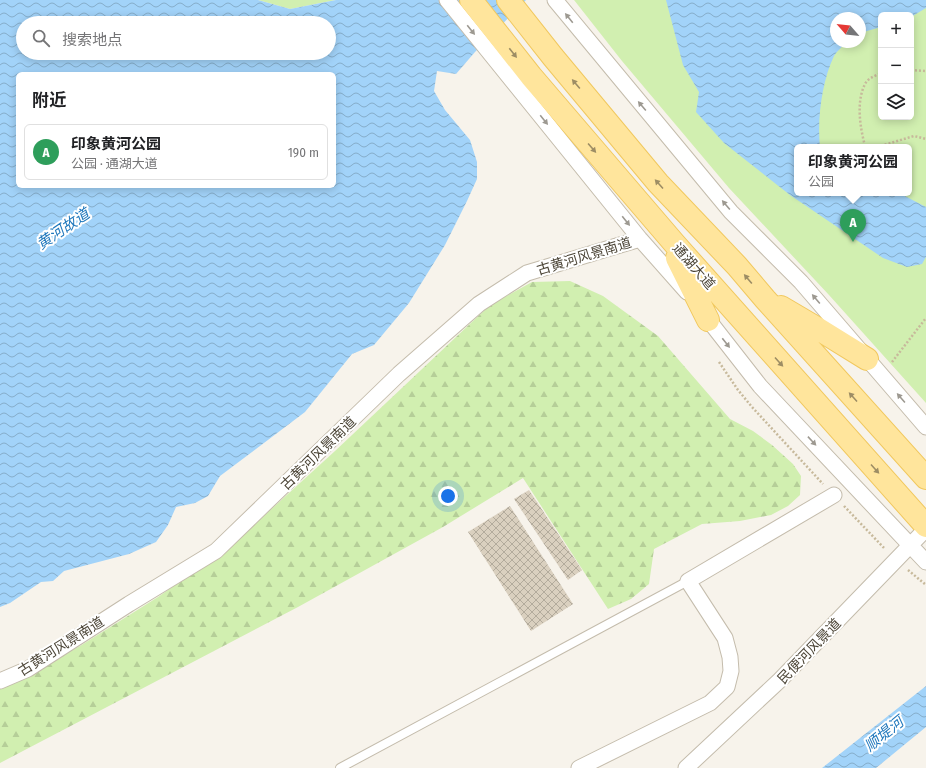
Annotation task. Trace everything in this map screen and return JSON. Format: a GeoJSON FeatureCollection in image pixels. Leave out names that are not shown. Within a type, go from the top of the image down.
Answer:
{"type":"FeatureCollection","features":[{"type":"Feature","properties":{"kind":"main road","name":"通湖大道"},"geometry":{"type":"LineString","coordinates":[[472,0],[525,83],[668,236],[926,526]]}},
{"type":"Feature","properties":{"kind":"main road"},"geometry":{"type":"LineString","coordinates":[[508,0],[553,57],[658,183],[737,266],[926,478]]}},
{"type":"Feature","properties":{"kind":"main road"},"geometry":{"type":"LineString","coordinates":[[668,236],[682,270],[708,320]]}},
{"type":"Feature","properties":{"kind":"main road"},"geometry":{"type":"LineString","coordinates":[[765,299],[867,359]]}},
{"type":"Feature","properties":{"kind":"main road"},"geometry":{"type":"LineString","coordinates":[[850,441],[858,442],[864,439],[871,432],[874,420]]}},
{"type":"Feature","properties":{"kind":"street"},"geometry":{"type":"LineString","coordinates":[[447,0],[525,83],[640,239],[678,280],[760,386],[926,562]]}},
{"type":"Feature","properties":{"kind":"street"},"geometry":{"type":"LineString","coordinates":[[555,0],[583,36],[731,212],[801,282],[926,427]]}},
{"type":"Feature","properties":{"kind":"street","name":"古黄河风景南道"},"geometry":{"type":"LineString","coordinates":[[0,681],[28,669],[129,604],[216,551],[399,374],[479,304],[527,273],[640,239]]}},
{"type":"Feature","properties":{"kind":"street"},"geometry":{"type":"LineString","coordinates":[[578,768],[710,703],[727,687],[731,672],[730,657],[725,638],[688,581],[834,495]]}},
{"type":"Feature","properties":{"kind":"street","name":"民便河风景道"},"geometry":{"type":"LineString","coordinates":[[686,768],[780,680],[926,529]]}},
{"type":"Feature","properties":{"kind":"lane"},"geometry":{"type":"LineString","coordinates":[[340,768],[688,581]]}},
{"type":"Feature","properties":{"kind":"path"},"geometry":{"type":"LineString","coordinates":[[914,70],[926,71]]}},
{"type":"Feature","properties":{"kind":"path"},"geometry":{"type":"LineString","coordinates":[[864,144],[860,119],[861,98],[866,83],[872,77],[878,74]]}},
{"type":"Feature","properties":{"kind":"path"},"geometry":{"type":"LineString","coordinates":[[887,144],[914,136],[926,139]]}},
{"type":"Feature","properties":{"kind":"path"},"geometry":{"type":"LineString","coordinates":[[891,363],[926,318]]}},
{"type":"Feature","properties":{"kind":"green space"},"geometry":{"type":"Polygon","coordinates":[[[258,0],[336,0],[290,9],[258,0]]]}},
{"type":"Feature","properties":{"kind":"green space"},"geometry":{"type":"Polygon","coordinates":[[[574,0],[926,0],[926,403],[829,295],[729,188],[622,61],[574,0]]]}},
{"type":"Feature","properties":{"kind":"green space"},"geometry":{"type":"Polygon","coordinates":[[[570,281],[603,296],[658,336],[730,419],[753,431],[772,445],[793,464],[801,476],[800,495],[788,506],[771,515],[740,521],[702,524],[654,549],[649,584],[631,599],[608,609],[523,478],[443,527],[298,607],[0,763],[0,689],[80,646],[158,597],[232,545],[335,451],[490,305],[532,282],[570,281]]]}},
{"type":"Feature","properties":{"kind":"water","name":"黄河故道"},"geometry":{"type":"Polygon","coordinates":[[[0,0],[258,0],[290,9],[336,0],[526,0],[475,52],[456,74],[437,71],[434,91],[445,110],[470,140],[477,162],[477,179],[445,245],[409,303],[374,345],[352,354],[305,412],[220,476],[208,496],[195,503],[176,507],[168,525],[156,542],[129,554],[64,571],[53,581],[41,582],[10,603],[0,607],[0,0]]]}},
{"type":"Feature","properties":{"kind":"water"},"geometry":{"type":"Polygon","coordinates":[[[666,0],[926,0],[926,8],[914,15],[914,12],[878,12],[878,28],[866,31],[866,12],[830,12],[830,48],[840,48],[834,56],[830,66],[821,100],[819,124],[820,144],[794,144],[794,196],[905,196],[926,207],[926,257],[922,264],[907,267],[883,258],[790,195],[724,143],[696,112],[699,92],[683,65],[666,0]]]}},
{"type":"Feature","properties":{"kind":"water","name":"顺堤河"},"geometry":{"type":"Polygon","coordinates":[[[926,686],[926,727],[876,768],[822,768],[926,686]]]}},
{"type":"Feature","properties":{"kind":"building"},"geometry":{"type":"Polygon","coordinates":[[[529,490],[582,570],[568,580],[514,499],[529,490]]]}},
{"type":"Feature","properties":{"kind":"building"},"geometry":{"type":"Polygon","coordinates":[[[510,506],[573,604],[531,631],[468,532],[510,506]]]}},
{"type":"Feature","properties":{"kind":"place","name":"印象黄河公园"},"geometry":{"type":"Point","coordinates":[853,242]}}]}
